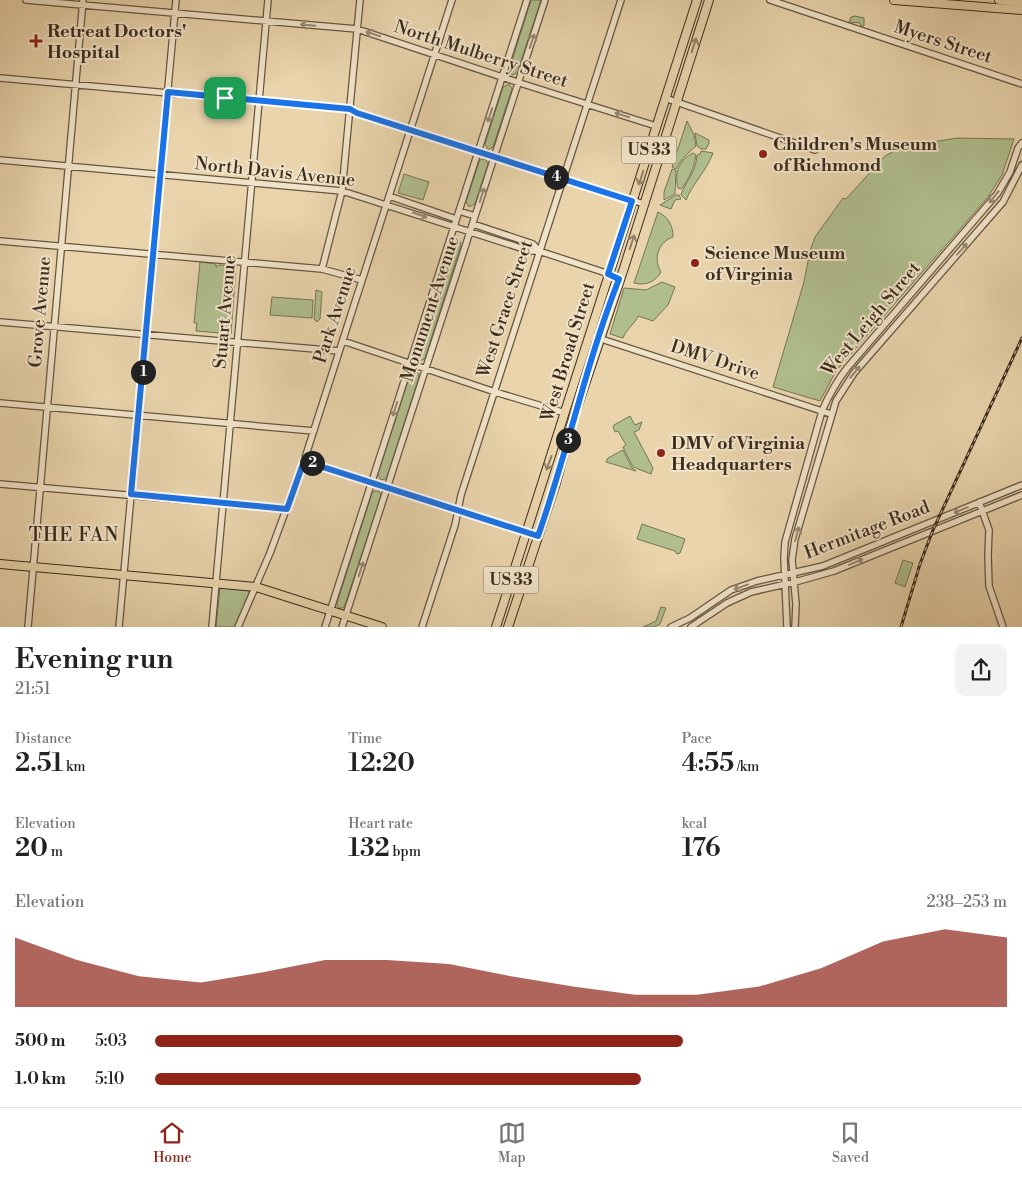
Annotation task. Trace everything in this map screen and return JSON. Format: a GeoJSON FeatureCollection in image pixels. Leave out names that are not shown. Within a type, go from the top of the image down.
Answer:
{"type":"FeatureCollection","features":[{"type":"Feature","properties":{"kind":"main road","name":"West Broad Street"},"geometry":{"type":"LineString","coordinates":[[496,627],[697,0]]}},
{"type":"Feature","properties":{"kind":"main road","name":"West Broad Street"},"geometry":{"type":"LineString","coordinates":[[508,627],[556,483],[573,420],[709,0]]}},
{"type":"Feature","properties":{"kind":"main road"},"geometry":{"type":"LineString","coordinates":[[894,0],[957,2],[1022,10]]}},
{"type":"Feature","properties":{"kind":"main road"},"geometry":{"type":"LineString","coordinates":[[999,0],[1022,2]]}},
{"type":"Feature","properties":{"kind":"main road"},"geometry":{"type":"LineString","coordinates":[[0,564],[256,586],[382,627]]}},
{"type":"Feature","properties":{"kind":"street","name":"North Mulberry Street"},"geometry":{"type":"LineString","coordinates":[[26,0],[83,3],[175,14],[357,29],[518,83],[656,126]]}},
{"type":"Feature","properties":{"kind":"street"},"geometry":{"type":"LineString","coordinates":[[119,627],[176,0]]}},
{"type":"Feature","properties":{"kind":"street","name":"Stuart Avenue"},"geometry":{"type":"LineString","coordinates":[[212,627],[268,0]]}},
{"type":"Feature","properties":{"kind":"street"},"geometry":{"type":"LineString","coordinates":[[322,269],[342,191],[360,0]]}},
{"type":"Feature","properties":{"kind":"street","name":"Park Avenue"},"geometry":{"type":"LineString","coordinates":[[238,627],[287,509],[304,461],[410,130],[436,55],[452,0]]}},
{"type":"Feature","properties":{"kind":"street","name":"Monument Avenue"},"geometry":{"type":"LineString","coordinates":[[325,627],[527,0]]}},
{"type":"Feature","properties":{"kind":"street","name":"Monument Avenue"},"geometry":{"type":"LineString","coordinates":[[342,627],[545,0]]}},
{"type":"Feature","properties":{"kind":"street","name":"West Grace Street"},"geometry":{"type":"LineString","coordinates":[[422,627],[455,525],[461,494],[620,0]]}},
{"type":"Feature","properties":{"kind":"street","name":"Myers Street"},"geometry":{"type":"LineString","coordinates":[[774,1],[1022,84]]}},
{"type":"Feature","properties":{"kind":"street","name":"Grove Avenue"},"geometry":{"type":"LineString","coordinates":[[28,627],[83,3]]}},
{"type":"Feature","properties":{"kind":"street"},"geometry":{"type":"LineString","coordinates":[[0,78],[350,109],[357,113],[644,204]]}},
{"type":"Feature","properties":{"kind":"street"},"geometry":{"type":"LineString","coordinates":[[665,98],[815,150]]}},
{"type":"Feature","properties":{"kind":"street","name":"West Leigh Street"},"geometry":{"type":"LineString","coordinates":[[786,627],[785,542],[822,411],[833,388],[847,368],[998,194],[1022,143]]}},
{"type":"Feature","properties":{"kind":"street","name":"North Davis Avenue"},"geometry":{"type":"LineString","coordinates":[[0,160],[342,191],[530,251],[539,251],[619,279]]}},
{"type":"Feature","properties":{"kind":"street","name":"West Leigh Street"},"geometry":{"type":"LineString","coordinates":[[795,627],[796,604],[792,560],[795,539],[839,394],[854,373],[1003,202],[1022,165]]}},
{"type":"Feature","properties":{"kind":"street"},"geometry":{"type":"LineString","coordinates":[[389,196],[456,219]]}},
{"type":"Feature","properties":{"kind":"street"},"geometry":{"type":"LineString","coordinates":[[459,211],[475,216]]}},
{"type":"Feature","properties":{"kind":"street","name":"North Davis Avenue"},"geometry":{"type":"LineString","coordinates":[[473,224],[533,244],[539,251]]}},
{"type":"Feature","properties":{"kind":"street"},"geometry":{"type":"LineString","coordinates":[[0,241],[322,269],[362,280]]}},
{"type":"Feature","properties":{"kind":"street"},"geometry":{"type":"LineString","coordinates":[[0,322],[339,351]]}},
{"type":"Feature","properties":{"kind":"street","name":"DMV Drive"},"geometry":{"type":"LineString","coordinates":[[589,335],[832,414]]}},
{"type":"Feature","properties":{"kind":"street"},"geometry":{"type":"LineString","coordinates":[[343,341],[495,392],[565,413]]}},
{"type":"Feature","properties":{"kind":"street"},"geometry":{"type":"LineString","coordinates":[[0,403],[314,431]]}},
{"type":"Feature","properties":{"kind":"street"},"geometry":{"type":"LineString","coordinates":[[304,461],[538,536]]}},
{"type":"Feature","properties":{"kind":"street"},"geometry":{"type":"LineString","coordinates":[[0,484],[287,509]]}},
{"type":"Feature","properties":{"kind":"street","name":"Hermitage Road"},"geometry":{"type":"LineString","coordinates":[[671,627],[690,618],[732,590],[757,581],[823,566],[1022,485]]}},
{"type":"Feature","properties":{"kind":"street","name":"Hermitage Road"},"geometry":{"type":"LineString","coordinates":[[691,627],[750,592],[834,571],[1022,495]]}},
{"type":"Feature","properties":{"kind":"street"},"geometry":{"type":"LineString","coordinates":[[979,502],[989,530],[989,586],[1003,627]]}},
{"type":"Feature","properties":{"kind":"green space"},"geometry":{"type":"Polygon","coordinates":[[[531,0],[541,0],[517,73],[512,75],[509,70],[531,0]]]}},
{"type":"Feature","properties":{"kind":"green space"},"geometry":{"type":"Polygon","coordinates":[[[851,17],[864,18],[864,26],[861,26],[860,23],[849,22],[851,17]]]}},
{"type":"Feature","properties":{"kind":"green space"},"geometry":{"type":"Polygon","coordinates":[[[509,84],[512,89],[493,147],[488,150],[485,144],[503,87],[509,84]]]}},
{"type":"Feature","properties":{"kind":"green space"},"geometry":{"type":"Polygon","coordinates":[[[687,121],[694,135],[696,146],[676,169],[672,167],[687,121]]]}},
{"type":"Feature","properties":{"kind":"green space"},"geometry":{"type":"Polygon","coordinates":[[[695,133],[709,140],[706,149],[701,149],[697,146],[695,133]]]}},
{"type":"Feature","properties":{"kind":"green space"},"geometry":{"type":"Polygon","coordinates":[[[957,138],[1014,139],[1002,175],[988,197],[836,371],[820,401],[773,387],[804,282],[810,251],[815,237],[843,198],[846,199],[885,156],[902,147],[957,138]]]}},
{"type":"Feature","properties":{"kind":"green space"},"geometry":{"type":"Polygon","coordinates":[[[701,151],[713,153],[686,200],[681,195],[695,167],[697,155],[701,151]]]}},
{"type":"Feature","properties":{"kind":"green space"},"geometry":{"type":"Polygon","coordinates":[[[693,153],[696,155],[691,173],[681,189],[678,188],[677,172],[684,159],[693,153]]]}},
{"type":"Feature","properties":{"kind":"green space"},"geometry":{"type":"Polygon","coordinates":[[[481,159],[486,160],[488,164],[475,204],[469,207],[466,202],[481,159]]]}},
{"type":"Feature","properties":{"kind":"green space"},"geometry":{"type":"Polygon","coordinates":[[[672,169],[676,170],[675,194],[664,200],[664,192],[672,169]]]}},
{"type":"Feature","properties":{"kind":"green space"},"geometry":{"type":"Polygon","coordinates":[[[404,174],[429,182],[423,200],[398,193],[404,174]]]}},
{"type":"Feature","properties":{"kind":"green space"},"geometry":{"type":"Polygon","coordinates":[[[679,195],[681,199],[675,200],[671,209],[660,205],[679,195]]]}},
{"type":"Feature","properties":{"kind":"green space"},"geometry":{"type":"Polygon","coordinates":[[[658,212],[665,216],[669,222],[673,237],[664,243],[658,252],[657,262],[661,272],[659,275],[653,281],[634,283],[658,212]]]}},
{"type":"Feature","properties":{"kind":"green space"},"geometry":{"type":"Polygon","coordinates":[[[455,240],[460,241],[461,245],[425,358],[420,360],[417,355],[455,240]]]}},
{"type":"Feature","properties":{"kind":"green space"},"geometry":{"type":"Polygon","coordinates":[[[200,262],[216,264],[216,267],[219,265],[236,267],[231,334],[196,331],[197,323],[194,323],[200,262]]]}},
{"type":"Feature","properties":{"kind":"green space"},"geometry":{"type":"Polygon","coordinates":[[[662,282],[675,287],[668,305],[653,321],[638,316],[623,338],[610,334],[624,288],[646,290],[662,282]]]}},
{"type":"Feature","properties":{"kind":"green space"},"geometry":{"type":"Polygon","coordinates":[[[316,290],[322,292],[320,319],[317,322],[314,319],[316,290]]]}},
{"type":"Feature","properties":{"kind":"green space"},"geometry":{"type":"Polygon","coordinates":[[[272,297],[313,300],[312,318],[270,315],[272,297]]]}},
{"type":"Feature","properties":{"kind":"green space"},"geometry":{"type":"Polygon","coordinates":[[[416,371],[419,377],[387,477],[381,480],[378,474],[410,374],[416,371]]]}},
{"type":"Feature","properties":{"kind":"green space"},"geometry":{"type":"Polygon","coordinates":[[[630,416],[635,425],[642,422],[639,430],[634,432],[653,468],[651,474],[633,467],[623,447],[626,445],[618,431],[615,432],[613,427],[630,416]]]}},
{"type":"Feature","properties":{"kind":"green space"},"geometry":{"type":"Polygon","coordinates":[[[623,450],[632,468],[636,471],[606,462],[608,458],[623,450]]]}},
{"type":"Feature","properties":{"kind":"green space"},"geometry":{"type":"Polygon","coordinates":[[[374,491],[379,491],[381,496],[345,605],[343,608],[340,608],[337,606],[337,603],[374,491]]]}},
{"type":"Feature","properties":{"kind":"green space"},"geometry":{"type":"Polygon","coordinates":[[[642,524],[685,539],[680,553],[677,554],[675,551],[637,539],[642,524]]]}},
{"type":"Feature","properties":{"kind":"green space"},"geometry":{"type":"Polygon","coordinates":[[[903,560],[913,563],[905,587],[895,583],[903,560]]]}},
{"type":"Feature","properties":{"kind":"green space"},"geometry":{"type":"Polygon","coordinates":[[[220,588],[249,589],[250,591],[235,627],[216,627],[220,588]]]}},
{"type":"Feature","properties":{"kind":"green space"},"geometry":{"type":"Polygon","coordinates":[[[661,607],[666,608],[660,624],[654,627],[643,627],[656,621],[661,607]]]}},
{"type":"Feature","properties":{"kind":"railway"},"geometry":{"type":"LineString","coordinates":[[901,627],[920,564],[933,530],[1022,338]]}},
{"type":"Feature","properties":{"kind":"place","name":"Retreat Doctors' Hospital"},"geometry":{"type":"Point","coordinates":[36,41]}},
{"type":"Feature","properties":{"kind":"place","name":"Children's Museum of Richmond"},"geometry":{"type":"Point","coordinates":[763,154]}},
{"type":"Feature","properties":{"kind":"place","name":"Science Museum of Virginia"},"geometry":{"type":"Point","coordinates":[695,263]}},
{"type":"Feature","properties":{"kind":"place","name":"DMV of Virginia Headquarters"},"geometry":{"type":"Point","coordinates":[661,453]}},
{"type":"Feature","properties":{"kind":"district","name":"THE FAN"},"geometry":{"type":"Point","coordinates":[74,535]}},
{"type":"Feature","properties":{"kind":"route"},"geometry":{"type":"LineString","coordinates":[[168,92],[225,98],[350,109],[357,113],[632,201],[608,274],[619,279],[538,536],[304,461],[287,509],[131,494],[168,92]]}}]}
